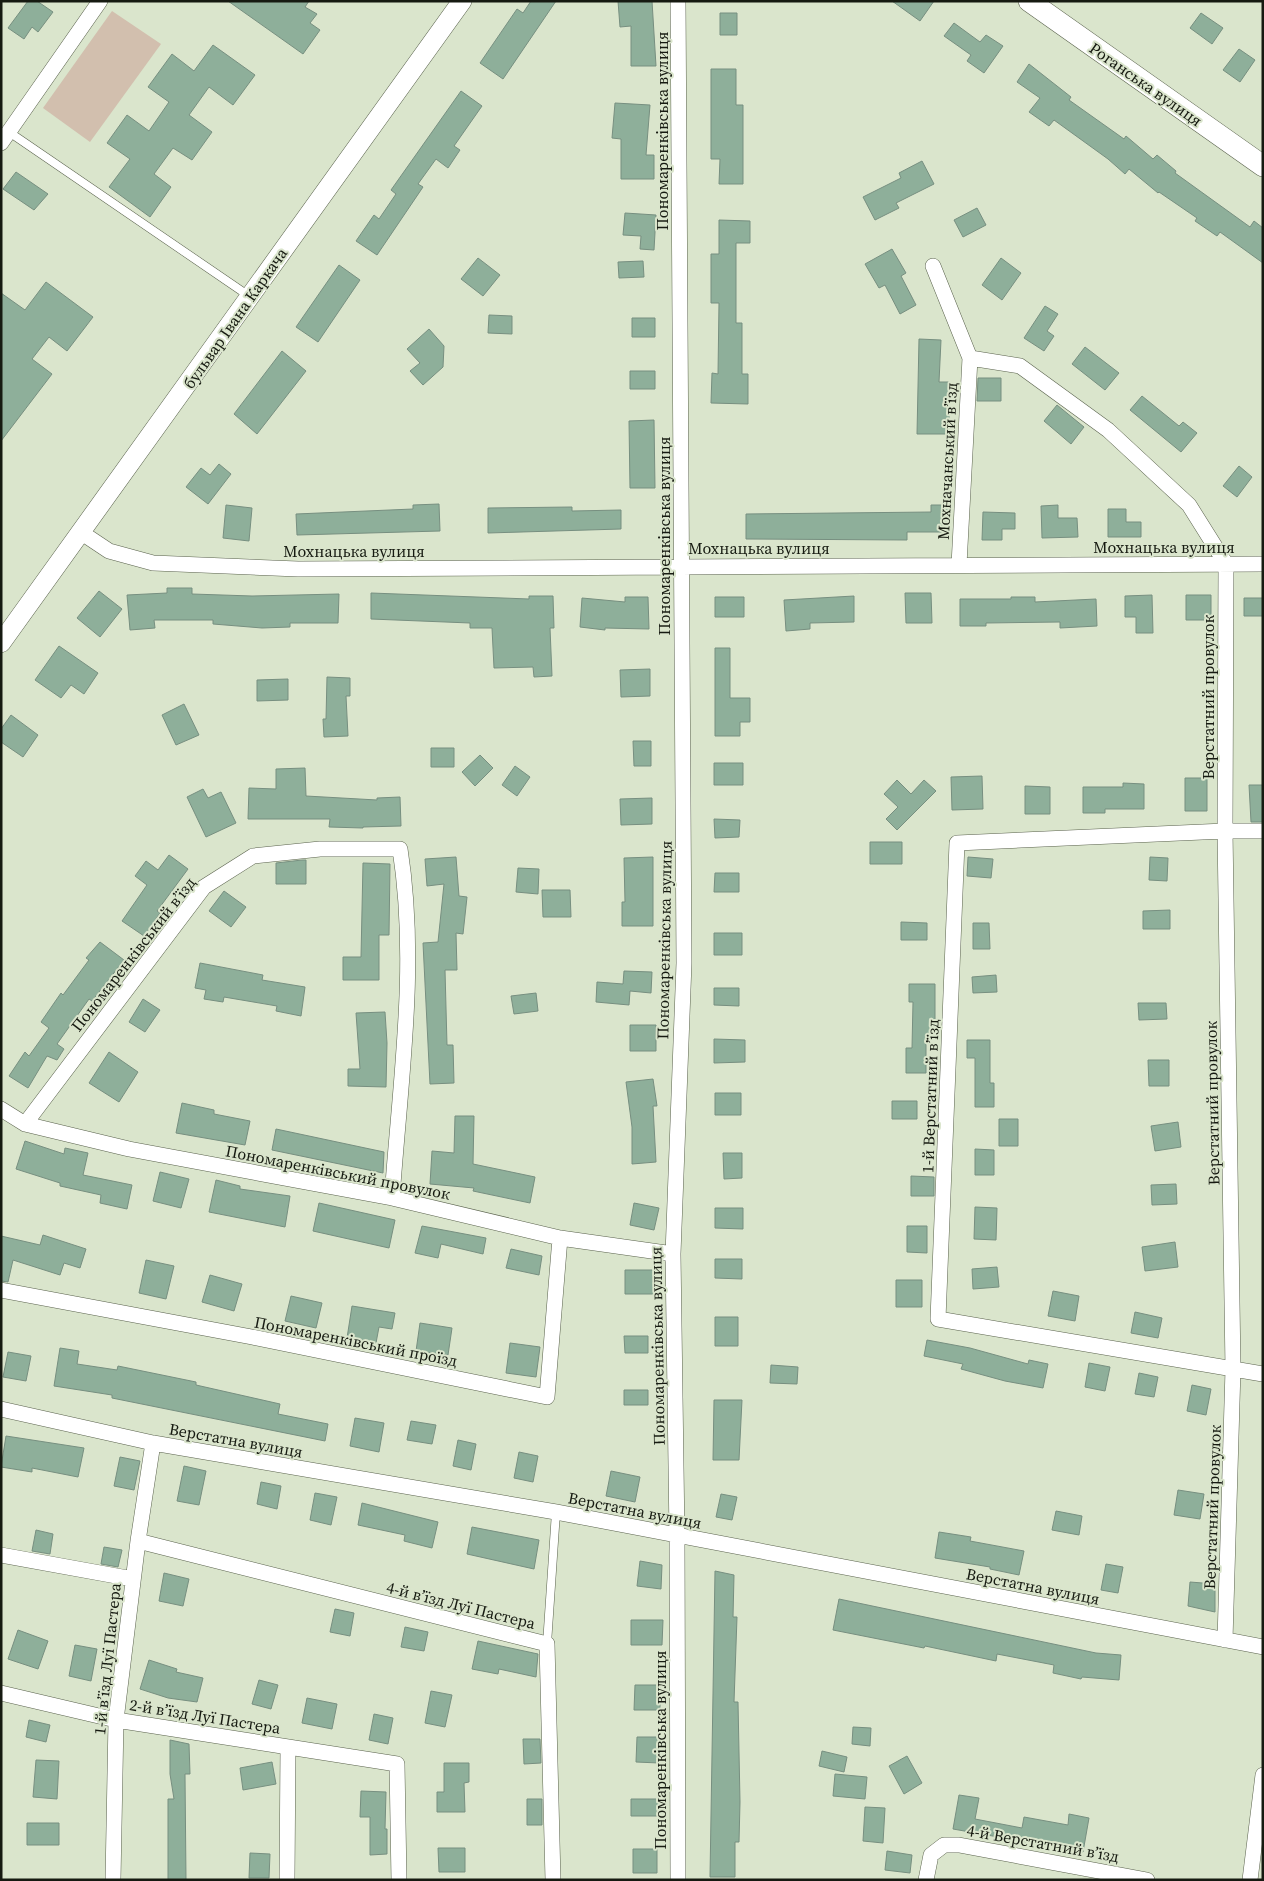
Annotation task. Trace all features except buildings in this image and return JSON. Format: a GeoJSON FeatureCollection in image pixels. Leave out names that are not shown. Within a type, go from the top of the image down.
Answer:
{"type":"FeatureCollection","features":[{"type":"Feature","properties":{"kind":"main road","name":"Роганська вулиця"},"geometry":{"type":"LineString","coordinates":[[1029,1],[1263,166]]}},
{"type":"Feature","properties":{"kind":"street"},"geometry":{"type":"LineString","coordinates":[[5,138],[100,1]]}},
{"type":"Feature","properties":{"kind":"street","name":"бульвар Івана Каркача"},"geometry":{"type":"LineString","coordinates":[[3,636],[82,534],[462,1]]}},
{"type":"Feature","properties":{"kind":"street","name":"Пономаренківська вулиця"},"geometry":{"type":"LineString","coordinates":[[678,1],[684,963],[673,1254],[677,1536],[678,1880]]}},
{"type":"Feature","properties":{"kind":"street","name":"Мохначанський в’їзд"},"geometry":{"type":"LineString","coordinates":[[933,266],[970,358],[959,565]]}},
{"type":"Feature","properties":{"kind":"street"},"geometry":{"type":"LineString","coordinates":[[970,358],[1020,366],[1108,430],[1189,505],[1226,564]]}},
{"type":"Feature","properties":{"kind":"street","name":"Мохнацька вулиця"},"geometry":{"type":"LineString","coordinates":[[82,534],[109,551],[153,564],[298,569],[1263,564]]}},
{"type":"Feature","properties":{"kind":"street","name":"Верстатний провулок"},"geometry":{"type":"LineString","coordinates":[[1225,1640],[1233,1369],[1226,831],[1226,564]]}},
{"type":"Feature","properties":{"kind":"street"},"geometry":{"type":"LineString","coordinates":[[1226,831],[1263,831]]}},
{"type":"Feature","properties":{"kind":"street","name":"1-й Верстатний в’їзд"},"geometry":{"type":"LineString","coordinates":[[1226,831],[957,843],[938,1319],[1233,1369]]}},
{"type":"Feature","properties":{"kind":"street","name":"Пономаренківський в’їзд"},"geometry":{"type":"LineString","coordinates":[[25,1124],[204,887],[253,856],[320,849],[400,849],[407,892],[409,964],[392,1198]]}},
{"type":"Feature","properties":{"kind":"street","name":"Пономаренківський провулок"},"geometry":{"type":"LineString","coordinates":[[1,1109],[25,1124],[129,1149],[392,1198],[560,1238],[673,1254]]}},
{"type":"Feature","properties":{"kind":"street","name":"Пономаренківський проїзд"},"geometry":{"type":"LineString","coordinates":[[1,1290],[252,1337],[547,1397],[560,1238]]}},
{"type":"Feature","properties":{"kind":"street"},"geometry":{"type":"LineString","coordinates":[[1233,1369],[1263,1374]]}},
{"type":"Feature","properties":{"kind":"street","name":"Верстатна вулиця"},"geometry":{"type":"LineString","coordinates":[[1,1409],[153,1443],[556,1512],[1263,1647]]}},
{"type":"Feature","properties":{"kind":"street","name":"1-й в’їзд Луї Пастера"},"geometry":{"type":"LineString","coordinates":[[113,1880],[116,1720],[133,1578],[153,1443]]}},
{"type":"Feature","properties":{"kind":"street","name":"4-й в’їзд Луї Пастера"},"geometry":{"type":"LineString","coordinates":[[138,1542],[547,1644],[553,1880]]}},
{"type":"Feature","properties":{"kind":"street"},"geometry":{"type":"LineString","coordinates":[[1,1555],[133,1578]]}},
{"type":"Feature","properties":{"kind":"street","name":"2-й в’їзд Луї Пастера"},"geometry":{"type":"LineString","coordinates":[[1,1693],[116,1720],[397,1764],[399,1880]]}},
{"type":"Feature","properties":{"kind":"street","name":"2-й в’їзд Луї Пастера"},"geometry":{"type":"LineString","coordinates":[[287,1880],[288,1747]]}},
{"type":"Feature","properties":{"kind":"street"},"geometry":{"type":"LineString","coordinates":[[1250,1880],[1263,1775]]}},
{"type":"Feature","properties":{"kind":"street","name":"4-й Верстатний в’їзд"},"geometry":{"type":"LineString","coordinates":[[926,1880],[931,1855],[944,1845],[959,1844],[1146,1880]]}},
{"type":"Feature","properties":{"kind":"lane"},"geometry":{"type":"LineString","coordinates":[[5,138],[251,297]]}},
{"type":"Feature","properties":{"kind":"lane"},"geometry":{"type":"LineString","coordinates":[[547,1644],[556,1512]]}},
{"type":"Feature","properties":{"kind":"shaded area"},"geometry":{"type":"Polygon","coordinates":[[[112,11],[161,44],[90,142],[43,108],[112,11]]]}}]}
